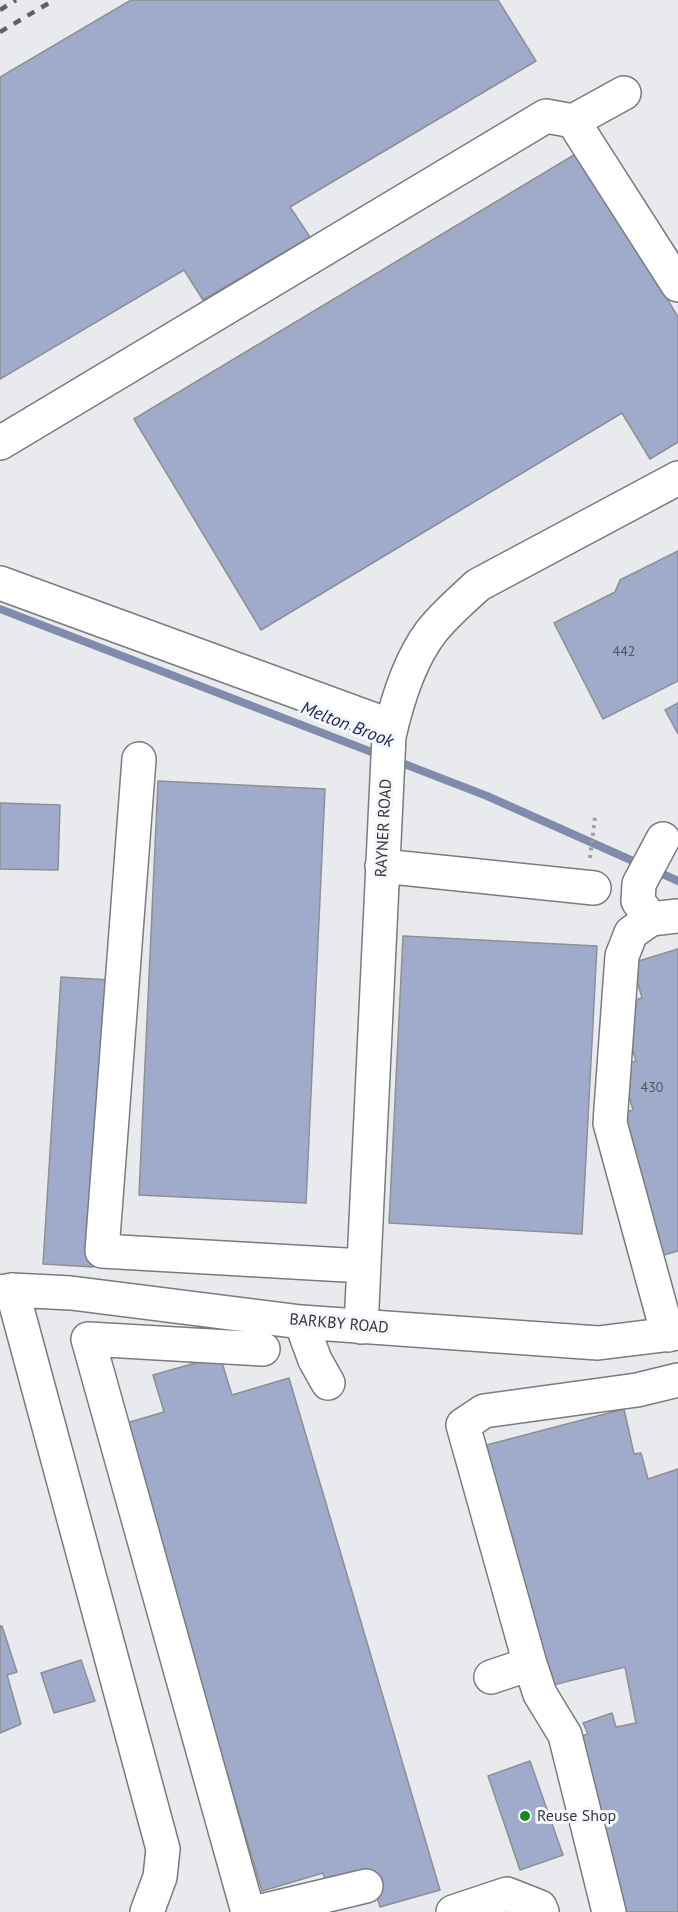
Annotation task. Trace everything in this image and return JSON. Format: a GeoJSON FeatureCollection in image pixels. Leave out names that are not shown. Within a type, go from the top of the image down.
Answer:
{"type":"FeatureCollection","features":[{"type":"Feature","properties":{"kind":"street"},"geometry":{"type":"LineString","coordinates":[[0,443],[546,116],[573,121],[624,93]]}},
{"type":"Feature","properties":{"kind":"street"},"geometry":{"type":"LineString","coordinates":[[573,121],[678,285]]}},
{"type":"Feature","properties":{"kind":"street","name":"RAYNER ROAD"},"geometry":{"type":"LineString","coordinates":[[361,1327],[390,731],[412,662],[431,632],[453,607],[478,585],[678,478]]}},
{"type":"Feature","properties":{"kind":"street"},"geometry":{"type":"LineString","coordinates":[[0,584],[390,731]]}},
{"type":"Feature","properties":{"kind":"street"},"geometry":{"type":"LineString","coordinates":[[139,759],[102,1251],[363,1266]]}},
{"type":"Feature","properties":{"kind":"street"},"geometry":{"type":"LineString","coordinates":[[663,839],[639,884],[638,901],[665,917]]}},
{"type":"Feature","properties":{"kind":"street"},"geometry":{"type":"LineString","coordinates":[[382,866],[592,874]]}},
{"type":"Feature","properties":{"kind":"street"},"geometry":{"type":"LineString","coordinates":[[665,917],[631,933],[622,956],[610,1123],[673,1334]]}},
{"type":"Feature","properties":{"kind":"street"},"geometry":{"type":"LineString","coordinates":[[6,1291],[163,1849],[160,1877],[147,1912]]}},
{"type":"Feature","properties":{"kind":"street","name":"BARKBY ROAD"},"geometry":{"type":"LineString","coordinates":[[6,1291],[71,1293],[302,1322],[598,1343],[673,1334]]}},
{"type":"Feature","properties":{"kind":"street"},"geometry":{"type":"LineString","coordinates":[[115,1298],[120,1341]]}},
{"type":"Feature","properties":{"kind":"street"},"geometry":{"type":"LineString","coordinates":[[302,1322],[315,1360],[328,1383]]}},
{"type":"Feature","properties":{"kind":"street"},"geometry":{"type":"LineString","coordinates":[[248,1912],[88,1339],[263,1349]]}},
{"type":"Feature","properties":{"kind":"street"},"geometry":{"type":"LineString","coordinates":[[609,1912],[565,1735],[540,1694],[530,1664],[463,1425],[484,1411],[637,1390],[678,1380]]}},
{"type":"Feature","properties":{"kind":"street"},"geometry":{"type":"LineString","coordinates":[[491,1677],[530,1664]]}},
{"type":"Feature","properties":{"kind":"street"},"geometry":{"type":"LineString","coordinates":[[258,1912],[366,1886]]}},
{"type":"Feature","properties":{"kind":"street"},"geometry":{"type":"LineString","coordinates":[[453,1912],[507,1894],[540,1907],[542,1912]]}},
{"type":"Feature","properties":{"kind":"path"},"geometry":{"type":"LineString","coordinates":[[592,874],[595,817]]}},
{"type":"Feature","properties":{"kind":"building"},"geometry":{"type":"Polygon","coordinates":[[[131,0],[498,0],[536,61],[290,207],[310,237],[203,300],[184,270],[0,379],[0,77],[131,0]]]}},
{"type":"Feature","properties":{"kind":"building"},"geometry":{"type":"Polygon","coordinates":[[[579,152],[678,317],[678,442],[650,459],[622,413],[261,630],[134,419],[579,152]]]}},
{"type":"Feature","properties":{"kind":"building"},"geometry":{"type":"Polygon","coordinates":[[[678,551],[678,681],[603,719],[554,623],[615,592],[620,580],[678,551]]]}},
{"type":"Feature","properties":{"kind":"building"},"geometry":{"type":"Polygon","coordinates":[[[678,703],[678,734],[665,710],[678,703]]]}},
{"type":"Feature","properties":{"kind":"building"},"geometry":{"type":"Polygon","coordinates":[[[158,781],[325,789],[306,1203],[139,1195],[158,781]]]}},
{"type":"Feature","properties":{"kind":"building"},"geometry":{"type":"Polygon","coordinates":[[[0,803],[60,805],[58,870],[0,869],[0,803]]]}},
{"type":"Feature","properties":{"kind":"building"},"geometry":{"type":"Polygon","coordinates":[[[403,936],[597,946],[582,1234],[389,1223],[403,936]]]}},
{"type":"Feature","properties":{"kind":"building"},"geometry":{"type":"Polygon","coordinates":[[[678,949],[678,1251],[657,1257],[616,1115],[633,1110],[620,1065],[636,1061],[625,1024],[624,1003],[642,998],[632,963],[678,949]]]}},
{"type":"Feature","properties":{"kind":"building"},"geometry":{"type":"Polygon","coordinates":[[[61,977],[111,980],[93,1267],[43,1264],[61,977]]]}},
{"type":"Feature","properties":{"kind":"building"},"geometry":{"type":"Polygon","coordinates":[[[220,1356],[232,1395],[289,1378],[440,1890],[380,1907],[371,1876],[328,1889],[323,1873],[262,1891],[123,1424],[164,1412],[153,1375],[220,1356]]]}},
{"type":"Feature","properties":{"kind":"building"},"geometry":{"type":"Polygon","coordinates":[[[624,1409],[634,1454],[641,1453],[648,1479],[678,1469],[678,1912],[622,1912],[574,1738],[588,1734],[583,1723],[612,1713],[616,1727],[636,1723],[625,1667],[529,1691],[460,1452],[624,1409]]]}},
{"type":"Feature","properties":{"kind":"building"},"geometry":{"type":"Polygon","coordinates":[[[0,1626],[2,1626],[17,1672],[7,1675],[21,1724],[0,1733],[0,1626]]]}},
{"type":"Feature","properties":{"kind":"building"},"geometry":{"type":"Polygon","coordinates":[[[81,1660],[95,1701],[54,1713],[41,1673],[81,1660]]]}},
{"type":"Feature","properties":{"kind":"building","name":"Reuse Shop"},"geometry":{"type":"Polygon","coordinates":[[[530,1761],[563,1855],[520,1870],[488,1776],[530,1761]]]}},
{"type":"Feature","properties":{"kind":"waterway","name":"Melton Brook"},"geometry":{"type":"LineString","coordinates":[[0,609],[382,756]]}},
{"type":"Feature","properties":{"kind":"waterway","name":"Melton Brook"},"geometry":{"type":"LineString","coordinates":[[394,760],[487,796],[642,865]]}},
{"type":"Feature","properties":{"kind":"waterway","name":"Melton Brook"},"geometry":{"type":"LineString","coordinates":[[654,870],[678,881]]}},
{"type":"Feature","properties":{"kind":"railway"},"geometry":{"type":"LineString","coordinates":[[0,10],[16,0]]}},
{"type":"Feature","properties":{"kind":"railway"},"geometry":{"type":"LineString","coordinates":[[0,32],[54,0]]}},
{"type":"Feature","properties":{"kind":"place","name":"Reuse Shop"},"geometry":{"type":"Point","coordinates":[525,1816]}}]}
